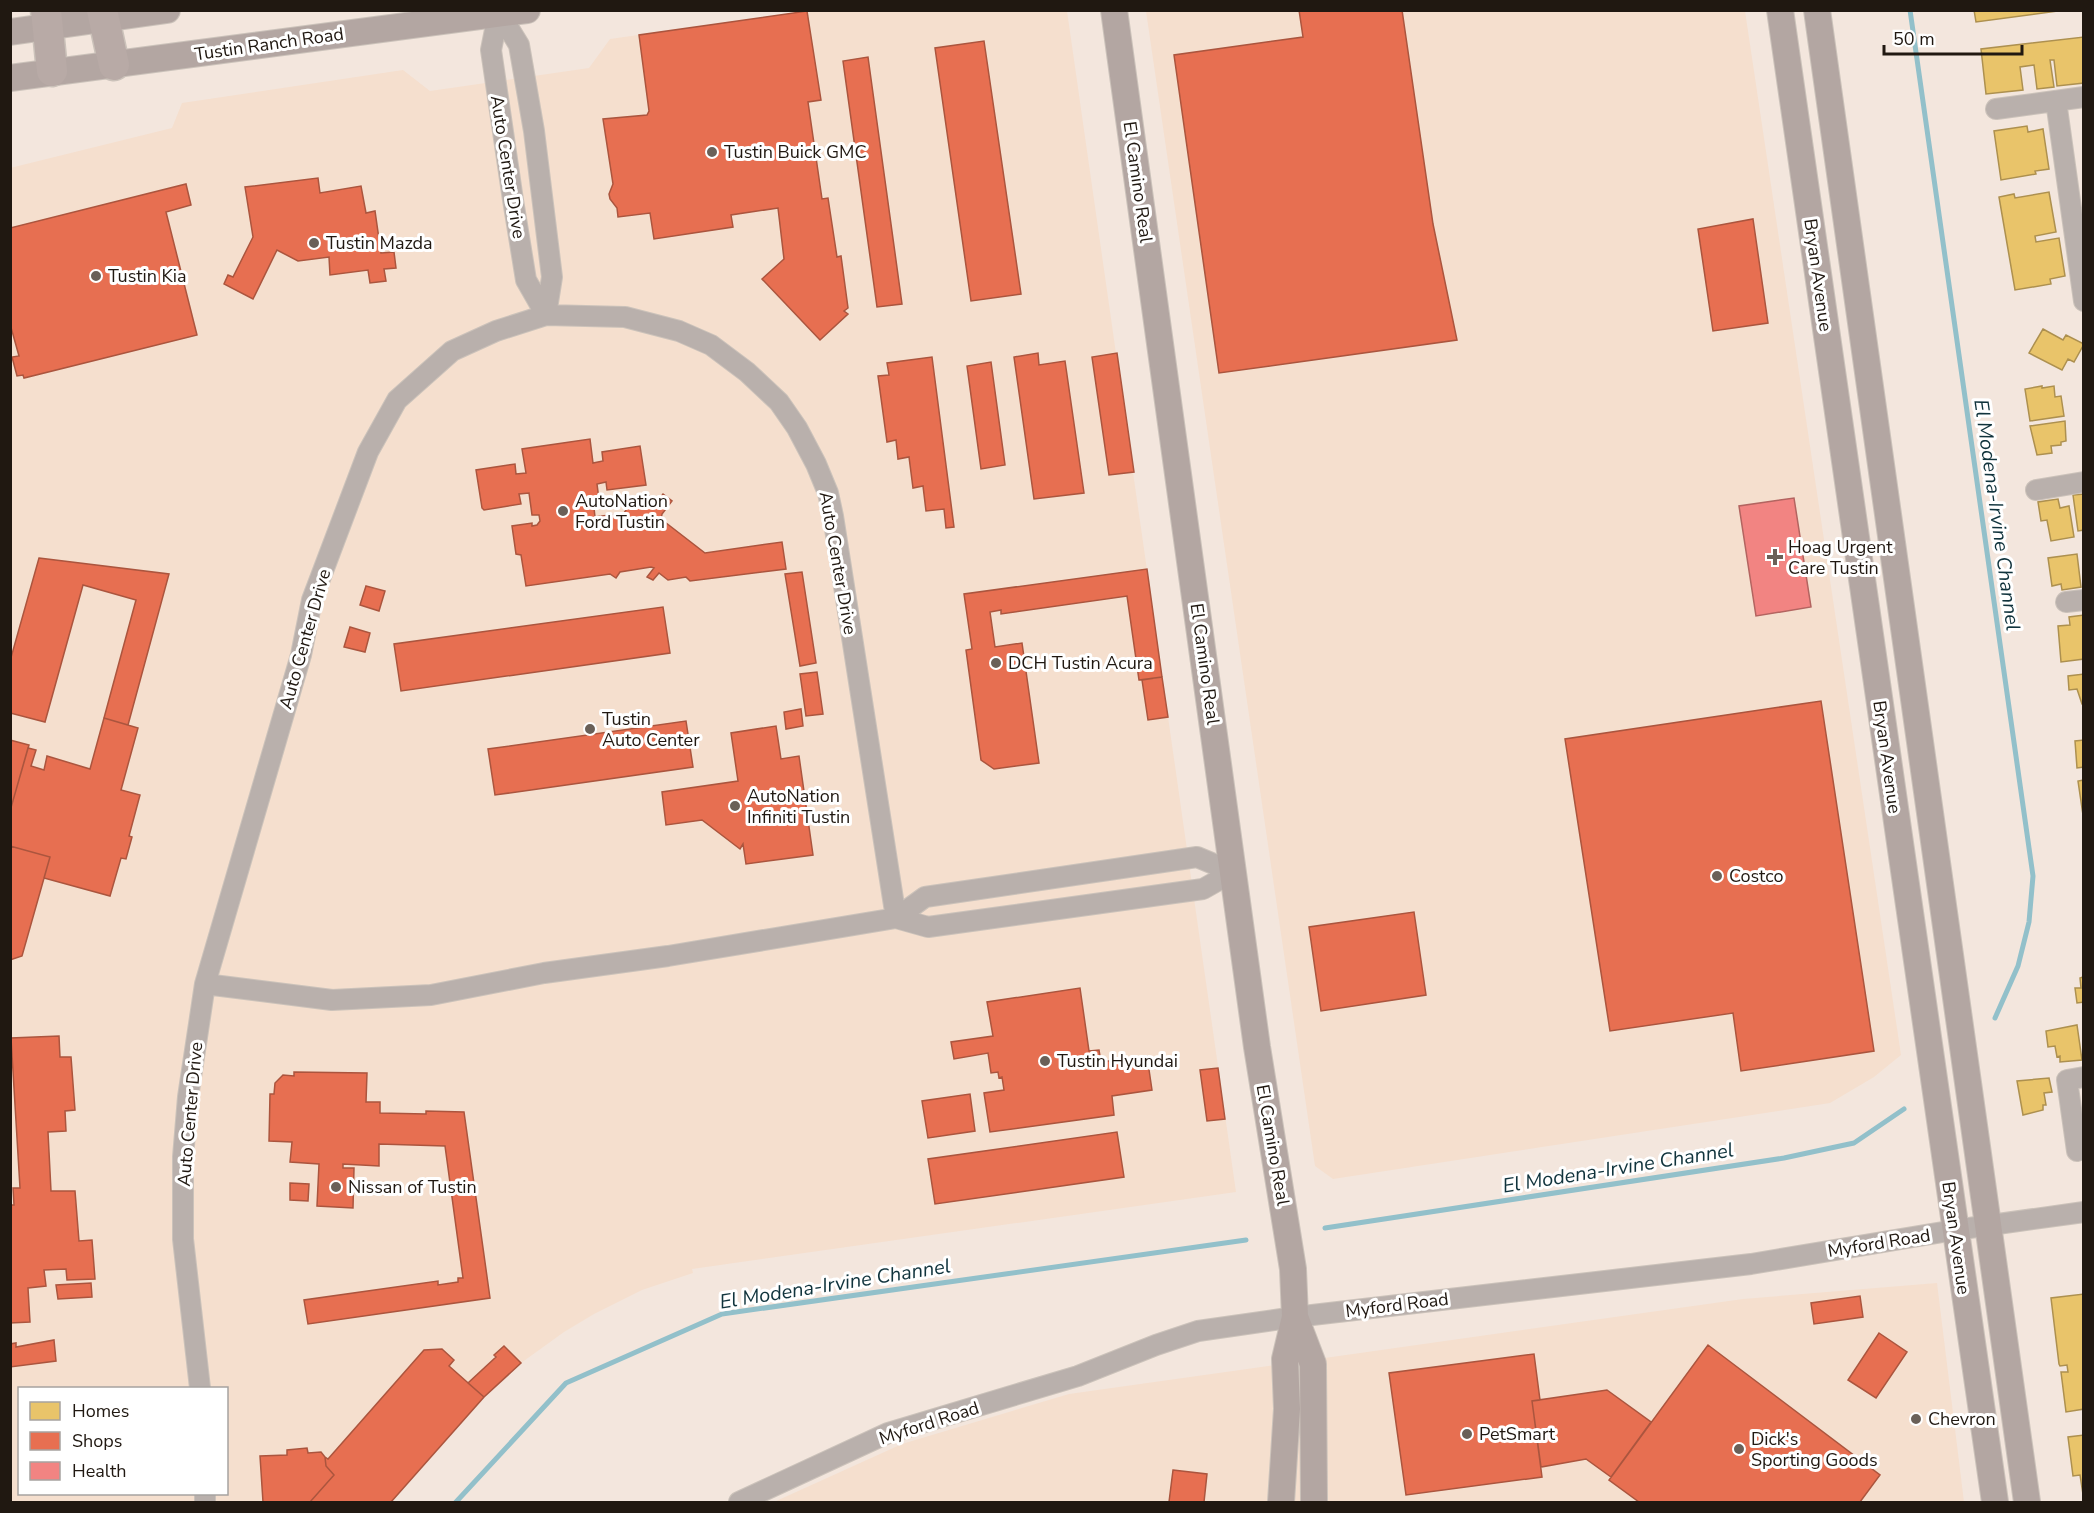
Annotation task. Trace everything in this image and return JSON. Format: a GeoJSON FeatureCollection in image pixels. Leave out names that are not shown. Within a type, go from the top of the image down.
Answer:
{"type":"FeatureCollection","features":[{"type":"Feature","properties":{"kind":"highway"},"geometry":{"type":"LineString","coordinates":[[103,15],[114,65]]}},
{"type":"Feature","properties":{"kind":"highway"},"geometry":{"type":"LineString","coordinates":[[46,18],[52,72]]}},
{"type":"Feature","properties":{"kind":"main road"},"geometry":{"type":"LineString","coordinates":[[10,32],[46,18],[167,10]]}},
{"type":"Feature","properties":{"kind":"main road","name":"Tustin Ranch Road"},"geometry":{"type":"LineString","coordinates":[[10,78],[527,10]]}},
{"type":"Feature","properties":{"kind":"main road","name":"El Camino Real"},"geometry":{"type":"LineString","coordinates":[[1114,10],[1269,1130],[1283,1200],[1293,1269],[1295,1317],[1285,1359],[1287,1409],[1281,1503]]}},
{"type":"Feature","properties":{"kind":"main road","name":"Bryan Avenue"},"geometry":{"type":"LineString","coordinates":[[1780,10],[1995,1503]]}},
{"type":"Feature","properties":{"kind":"main road","name":"Bryan Avenue"},"geometry":{"type":"LineString","coordinates":[[1816,10],[2027,1503]]}},
{"type":"Feature","properties":{"kind":"main road","name":"El Camino Real"},"geometry":{"type":"LineString","coordinates":[[1295,1317],[1313,1364],[1314,1503]]}},
{"type":"Feature","properties":{"kind":"street","name":"Auto Center Drive"},"geometry":{"type":"LineString","coordinates":[[500,12],[519,45],[534,131],[552,278],[546,315]]}},
{"type":"Feature","properties":{"kind":"street","name":"Auto Center Drive"},"geometry":{"type":"LineString","coordinates":[[500,12],[491,50],[525,280],[546,315]]}},
{"type":"Feature","properties":{"kind":"street"},"geometry":{"type":"LineString","coordinates":[[1996,109],[2084,98]]}},
{"type":"Feature","properties":{"kind":"street"},"geometry":{"type":"LineString","coordinates":[[2056,101],[2075,182],[2084,301]]}},
{"type":"Feature","properties":{"kind":"street","name":"Auto Center Drive"},"geometry":{"type":"LineString","coordinates":[[200,1387],[183,1239],[183,1157],[188,1097],[205,984],[301,655],[312,600],[368,452],[398,400],[452,351],[496,331],[546,315],[625,317],[679,331],[711,345],[747,372],[778,402],[797,428],[816,464],[828,494],[896,918]]}},
{"type":"Feature","properties":{"kind":"street"},"geometry":{"type":"LineString","coordinates":[[2036,490],[2084,482]]}},
{"type":"Feature","properties":{"kind":"street"},"geometry":{"type":"LineString","coordinates":[[896,918],[925,897],[1197,857],[1233,872]]}},
{"type":"Feature","properties":{"kind":"street"},"geometry":{"type":"LineString","coordinates":[[205,984],[332,1000],[431,995],[544,973],[668,956],[896,918],[928,927],[1203,889],[1233,872]]}},
{"type":"Feature","properties":{"kind":"street"},"geometry":{"type":"LineString","coordinates":[[2075,1078],[2077,1151]]}},
{"type":"Feature","properties":{"kind":"street","name":"Myford Road"},"geometry":{"type":"LineString","coordinates":[[739,1503],[888,1433],[1078,1376],[1198,1331],[1295,1317],[1751,1264],[1955,1230],[2084,1212]]}},
{"type":"Feature","properties":{"kind":"shaded area","name":"Tustin Auto Center"},"geometry":{"type":"Polygon","coordinates":[[[809,11],[1067,11],[1236,1192],[692,1269],[693,1273],[642,1290],[594,1314],[521,1363],[484,1397],[391,1502],[11,1502],[10,168],[172,128],[182,103],[403,70],[430,91],[589,68],[610,39],[809,11]]]}},
{"type":"Feature","properties":{"kind":"shaded area"},"geometry":{"type":"Polygon","coordinates":[[[1146,11],[1745,11],[1901,1055],[1874,1077],[1830,1103],[1333,1179],[1315,1166],[1146,11]]]}},
{"type":"Feature","properties":{"kind":"shaded area"},"geometry":{"type":"Polygon","coordinates":[[[1937,1283],[1964,1502],[774,1502],[902,1444],[1069,1394],[1743,1299],[1937,1283]]]}},
{"type":"Feature","properties":{"kind":"building: Homes"},"geometry":{"type":"Polygon","coordinates":[[[1974,10],[2065,10],[1976,22],[1974,10]]]}},
{"type":"Feature","properties":{"kind":"building: Homes"},"geometry":{"type":"Polygon","coordinates":[[[2084,37],[2084,83],[2057,86],[2054,60],[2050,60],[2054,87],[2037,89],[2034,65],[2020,67],[2023,90],[1986,94],[1981,49],[2084,37]]]}},
{"type":"Feature","properties":{"kind":"building: Homes"},"geometry":{"type":"Polygon","coordinates":[[[2027,126],[2028,132],[2043,129],[2049,169],[2035,171],[2036,174],[2001,180],[1994,131],[2027,126]]]}},
{"type":"Feature","properties":{"kind":"building: Homes"},"geometry":{"type":"Polygon","coordinates":[[[2049,192],[2056,232],[2035,236],[2036,242],[2059,238],[2065,276],[2050,279],[2051,284],[2015,290],[1999,197],[2014,194],[2015,198],[2049,192]]]}},
{"type":"Feature","properties":{"kind":"building: Homes"},"geometry":{"type":"Polygon","coordinates":[[[2043,329],[2063,340],[2066,335],[2084,344],[2074,362],[2068,359],[2062,370],[2029,353],[2043,329]]]}},
{"type":"Feature","properties":{"kind":"building: Homes"},"geometry":{"type":"Polygon","coordinates":[[[2042,386],[2042,388],[2054,386],[2055,397],[2061,396],[2064,416],[2030,421],[2025,389],[2042,386]]]}},
{"type":"Feature","properties":{"kind":"building: Homes"},"geometry":{"type":"Polygon","coordinates":[[[2065,421],[2066,441],[2061,442],[2061,445],[2051,446],[2052,453],[2037,455],[2030,426],[2065,421]]]}},
{"type":"Feature","properties":{"kind":"building: Homes"},"geometry":{"type":"Polygon","coordinates":[[[2084,494],[2084,530],[2078,531],[2073,495],[2084,494]]]}},
{"type":"Feature","properties":{"kind":"building: Homes"},"geometry":{"type":"Polygon","coordinates":[[[2058,499],[2060,508],[2069,506],[2074,537],[2051,541],[2047,520],[2041,521],[2038,502],[2058,499]]]}},
{"type":"Feature","properties":{"kind":"building: Homes"},"geometry":{"type":"Polygon","coordinates":[[[2077,554],[2081,587],[2062,590],[2061,584],[2052,586],[2048,558],[2077,554]]]}},
{"type":"Feature","properties":{"kind":"building: Homes"},"geometry":{"type":"Polygon","coordinates":[[[2084,615],[2084,659],[2061,662],[2058,626],[2070,625],[2069,617],[2084,615]]]}},
{"type":"Feature","properties":{"kind":"building: Homes"},"geometry":{"type":"Polygon","coordinates":[[[2084,674],[2084,704],[2082,704],[2077,689],[2069,690],[2068,676],[2084,674]]]}},
{"type":"Feature","properties":{"kind":"building: Homes"},"geometry":{"type":"Polygon","coordinates":[[[2084,740],[2084,767],[2077,768],[2075,741],[2084,740]]]}},
{"type":"Feature","properties":{"kind":"building: Homes"},"geometry":{"type":"Polygon","coordinates":[[[2084,780],[2084,815],[2083,815],[2078,781],[2084,780]]]}},
{"type":"Feature","properties":{"kind":"building: Homes"},"geometry":{"type":"Polygon","coordinates":[[[2084,971],[2084,1002],[2077,1003],[2075,988],[2081,988],[2080,978],[2083,977],[2084,971]]]}},
{"type":"Feature","properties":{"kind":"building: Homes"},"geometry":{"type":"Polygon","coordinates":[[[2077,1025],[2082,1060],[2060,1062],[2055,1046],[2048,1047],[2046,1031],[2077,1025]]]}},
{"type":"Feature","properties":{"kind":"building: Homes"},"geometry":{"type":"Polygon","coordinates":[[[2049,1078],[2052,1092],[2044,1093],[2046,1105],[2043,1105],[2043,1110],[2023,1115],[2017,1081],[2049,1078]]]}},
{"type":"Feature","properties":{"kind":"building: Homes"},"geometry":{"type":"Polygon","coordinates":[[[2084,1294],[2084,1409],[2066,1412],[2061,1372],[2068,1372],[2067,1365],[2060,1366],[2059,1364],[2051,1298],[2084,1294]]]}},
{"type":"Feature","properties":{"kind":"building: Homes"},"geometry":{"type":"Polygon","coordinates":[[[2084,1435],[2084,1501],[2080,1475],[2073,1476],[2068,1437],[2084,1435]]]}},
{"type":"Feature","properties":{"kind":"building: Shops"},"geometry":{"type":"Polygon","coordinates":[[[1299,10],[1402,10],[1433,224],[1457,340],[1219,373],[1174,55],[1303,37],[1299,10]]]}},
{"type":"Feature","properties":{"kind":"building: Shops","name":"Tustin Buick GMC"},"geometry":{"type":"Polygon","coordinates":[[[807,11],[821,100],[808,102],[822,199],[828,198],[837,257],[841,256],[848,308],[844,311],[848,314],[820,340],[762,279],[784,259],[778,208],[731,215],[733,227],[654,239],[650,213],[618,217],[617,208],[610,199],[609,194],[613,184],[603,119],[647,115],[649,111],[639,35],[807,11]]]}},
{"type":"Feature","properties":{"kind":"building: Shops"},"geometry":{"type":"Polygon","coordinates":[[[984,41],[1021,294],[971,301],[935,48],[984,41]]]}},
{"type":"Feature","properties":{"kind":"building: Shops"},"geometry":{"type":"Polygon","coordinates":[[[868,57],[902,304],[877,307],[843,61],[868,57]]]}},
{"type":"Feature","properties":{"kind":"building: Shops","name":"Tustin Mazda"},"geometry":{"type":"Polygon","coordinates":[[[318,178],[320,193],[361,186],[366,213],[375,211],[381,253],[394,252],[396,268],[384,269],[386,281],[370,283],[368,270],[330,275],[329,257],[298,261],[277,250],[253,299],[224,284],[228,275],[233,277],[253,237],[245,187],[318,178]]]}},
{"type":"Feature","properties":{"kind":"building: Shops","name":"Tustin Kia"},"geometry":{"type":"Polygon","coordinates":[[[186,184],[191,205],[166,212],[197,335],[24,378],[23,375],[17,376],[12,357],[19,356],[10,324],[10,228],[186,184]]]}},
{"type":"Feature","properties":{"kind":"building: Shops"},"geometry":{"type":"Polygon","coordinates":[[[1753,219],[1768,323],[1713,331],[1698,229],[1753,219]]]}},
{"type":"Feature","properties":{"kind":"building: Shops"},"geometry":{"type":"Polygon","coordinates":[[[1038,353],[1039,365],[1065,361],[1084,493],[1034,499],[1014,357],[1038,353]]]}},
{"type":"Feature","properties":{"kind":"building: Shops"},"geometry":{"type":"Polygon","coordinates":[[[1117,353],[1134,472],[1109,475],[1092,357],[1117,353]]]}},
{"type":"Feature","properties":{"kind":"building: Shops"},"geometry":{"type":"Polygon","coordinates":[[[932,357],[954,527],[946,528],[944,509],[926,511],[923,486],[913,488],[909,457],[898,459],[896,440],[887,442],[878,376],[889,375],[887,363],[932,357]]]}},
{"type":"Feature","properties":{"kind":"building: Shops"},"geometry":{"type":"Polygon","coordinates":[[[991,362],[1005,465],[981,469],[967,366],[991,362]]]}},
{"type":"Feature","properties":{"kind":"building: Shops","name":"AutoNation Ford Tustin"},"geometry":{"type":"Polygon","coordinates":[[[590,439],[593,463],[603,461],[602,452],[640,446],[646,485],[607,490],[606,482],[597,484],[600,507],[594,508],[595,517],[624,513],[635,497],[649,496],[657,502],[663,494],[672,501],[661,519],[705,553],[782,542],[786,569],[690,581],[686,577],[668,580],[659,573],[653,580],[647,577],[654,568],[651,567],[620,572],[616,578],[610,574],[526,586],[521,555],[516,554],[512,526],[532,523],[532,526],[537,525],[540,521],[539,515],[532,515],[529,493],[519,494],[521,504],[484,510],[476,470],[515,464],[516,474],[526,473],[522,449],[590,439]]]}},
{"type":"Feature","properties":{"kind":"building: Shops"},"geometry":{"type":"Polygon","coordinates":[[[39,558],[169,574],[128,725],[104,718],[136,600],[83,585],[45,722],[10,713],[10,661],[39,558]]]}},
{"type":"Feature","properties":{"kind":"building: Shops","name":"DCH Tustin Acura"},"geometry":{"type":"Polygon","coordinates":[[[1147,569],[1162,677],[1139,680],[1127,596],[1001,614],[1001,610],[990,612],[995,647],[1022,643],[1039,763],[994,769],[981,760],[966,650],[972,649],[964,594],[1147,569]]]}},
{"type":"Feature","properties":{"kind":"building: Shops"},"geometry":{"type":"Polygon","coordinates":[[[802,572],[816,663],[800,666],[785,574],[802,572]]]}},
{"type":"Feature","properties":{"kind":"building: Shops"},"geometry":{"type":"Polygon","coordinates":[[[366,586],[385,591],[379,611],[360,605],[366,586]]]}},
{"type":"Feature","properties":{"kind":"building: Shops"},"geometry":{"type":"Polygon","coordinates":[[[663,607],[670,653],[401,691],[394,644],[663,607]]]}},
{"type":"Feature","properties":{"kind":"building: Shops"},"geometry":{"type":"Polygon","coordinates":[[[350,627],[370,633],[365,652],[344,647],[350,627]]]}},
{"type":"Feature","properties":{"kind":"building: Shops"},"geometry":{"type":"Polygon","coordinates":[[[817,672],[823,714],[806,716],[800,674],[817,672]]]}},
{"type":"Feature","properties":{"kind":"building: Shops"},"geometry":{"type":"Polygon","coordinates":[[[1162,677],[1168,717],[1148,720],[1142,680],[1162,677]]]}},
{"type":"Feature","properties":{"kind":"building: Shops","name":"Costco"},"geometry":{"type":"Polygon","coordinates":[[[1821,701],[1874,1051],[1741,1071],[1733,1013],[1610,1031],[1565,739],[1821,701]]]}},
{"type":"Feature","properties":{"kind":"building: Shops"},"geometry":{"type":"Polygon","coordinates":[[[801,709],[803,726],[786,729],[784,712],[801,709]]]}},
{"type":"Feature","properties":{"kind":"building: Shops"},"geometry":{"type":"Polygon","coordinates":[[[104,718],[138,728],[121,790],[140,795],[129,836],[132,837],[126,859],[121,858],[110,896],[44,878],[50,857],[10,846],[10,811],[28,748],[36,750],[31,766],[44,770],[47,756],[90,769],[104,718]]]}},
{"type":"Feature","properties":{"kind":"building: Shops"},"geometry":{"type":"Polygon","coordinates":[[[686,721],[693,767],[495,795],[488,749],[686,721]]]}},
{"type":"Feature","properties":{"kind":"building: Shops","name":"AutoNation Infiniti Tustin"},"geometry":{"type":"Polygon","coordinates":[[[776,726],[781,759],[799,756],[813,855],[746,864],[743,844],[740,849],[702,820],[666,825],[662,792],[738,781],[731,733],[776,726]]]}},
{"type":"Feature","properties":{"kind":"building: Shops"},"geometry":{"type":"Polygon","coordinates":[[[10,740],[29,745],[10,811],[10,740]]]}},
{"type":"Feature","properties":{"kind":"building: Shops"},"geometry":{"type":"Polygon","coordinates":[[[10,846],[50,857],[22,956],[10,960],[10,846]]]}},
{"type":"Feature","properties":{"kind":"building: Shops"},"geometry":{"type":"Polygon","coordinates":[[[1414,912],[1426,995],[1321,1011],[1309,927],[1414,912]]]}},
{"type":"Feature","properties":{"kind":"building: Shops","name":"Tustin Hyundai"},"geometry":{"type":"Polygon","coordinates":[[[1080,988],[1089,1051],[1099,1050],[1101,1062],[1147,1056],[1152,1090],[1112,1096],[1114,1115],[990,1132],[984,1093],[1004,1090],[1002,1077],[999,1078],[998,1072],[991,1073],[988,1053],[954,1059],[951,1042],[993,1036],[987,1002],[1080,988]]]}},
{"type":"Feature","properties":{"kind":"building: Shops"},"geometry":{"type":"Polygon","coordinates":[[[59,1036],[60,1057],[71,1057],[75,1110],[65,1111],[66,1131],[48,1132],[51,1191],[75,1191],[79,1241],[92,1240],[95,1279],[67,1280],[66,1269],[44,1270],[46,1286],[28,1288],[30,1322],[10,1323],[10,1205],[14,1205],[13,1188],[20,1188],[11,1038],[59,1036]]]}},
{"type":"Feature","properties":{"kind":"building: Shops"},"geometry":{"type":"Polygon","coordinates":[[[1218,1068],[1225,1119],[1207,1121],[1200,1070],[1218,1068]]]}},
{"type":"Feature","properties":{"kind":"building: Shops","name":"Nissan of Tustin"},"geometry":{"type":"Polygon","coordinates":[[[294,1072],[367,1073],[366,1102],[380,1102],[380,1113],[464,1112],[490,1298],[308,1324],[304,1300],[438,1281],[438,1285],[458,1282],[458,1278],[463,1278],[445,1146],[379,1144],[379,1166],[343,1164],[343,1168],[354,1168],[353,1208],[317,1206],[319,1164],[290,1162],[292,1142],[269,1141],[270,1094],[274,1094],[275,1083],[283,1075],[294,1076],[294,1072]]]}},
{"type":"Feature","properties":{"kind":"building: Shops"},"geometry":{"type":"Polygon","coordinates":[[[970,1094],[975,1131],[928,1138],[922,1101],[970,1094]]]}},
{"type":"Feature","properties":{"kind":"building: Shops"},"geometry":{"type":"Polygon","coordinates":[[[1117,1132],[1124,1177],[935,1204],[928,1159],[1117,1132]]]}},
{"type":"Feature","properties":{"kind":"building: Shops"},"geometry":{"type":"Polygon","coordinates":[[[290,1183],[309,1184],[308,1201],[290,1200],[290,1183]]]}},
{"type":"Feature","properties":{"kind":"building: Shops"},"geometry":{"type":"Polygon","coordinates":[[[91,1283],[92,1297],[58,1299],[56,1285],[91,1283]]]}},
{"type":"Feature","properties":{"kind":"building: Shops"},"geometry":{"type":"Polygon","coordinates":[[[1860,1296],[1863,1317],[1814,1324],[1811,1303],[1860,1296]]]}},
{"type":"Feature","properties":{"kind":"building: Shops"},"geometry":{"type":"Polygon","coordinates":[[[1879,1333],[1907,1352],[1876,1398],[1848,1380],[1879,1333]]]}},
{"type":"Feature","properties":{"kind":"building: Shops"},"geometry":{"type":"Polygon","coordinates":[[[54,1340],[56,1361],[10,1367],[10,1344],[16,1343],[16,1347],[54,1340]]]}},
{"type":"Feature","properties":{"kind":"building: Shops","name":"Dick's Sporting Goods"},"geometry":{"type":"Polygon","coordinates":[[[1708,1345],[1880,1475],[1860,1502],[1639,1502],[1609,1480],[1708,1345]]]}},
{"type":"Feature","properties":{"kind":"building: Shops"},"geometry":{"type":"Polygon","coordinates":[[[504,1346],[521,1363],[484,1397],[468,1383],[496,1357],[494,1355],[504,1346]]]}},
{"type":"Feature","properties":{"kind":"building: Shops"},"geometry":{"type":"Polygon","coordinates":[[[442,1349],[454,1360],[449,1366],[484,1397],[391,1502],[310,1502],[334,1475],[326,1466],[325,1457],[328,1459],[424,1350],[442,1349]]]}},
{"type":"Feature","properties":{"kind":"building: Shops","name":"PetSmart"},"geometry":{"type":"Polygon","coordinates":[[[1534,1354],[1540,1400],[1532,1401],[1542,1477],[1406,1495],[1389,1373],[1534,1354]]]}},
{"type":"Feature","properties":{"kind":"building: Shops"},"geometry":{"type":"Polygon","coordinates":[[[1607,1390],[1651,1422],[1611,1477],[1586,1459],[1541,1467],[1532,1401],[1607,1390]]]}},
{"type":"Feature","properties":{"kind":"building: Shops"},"geometry":{"type":"Polygon","coordinates":[[[307,1448],[308,1453],[321,1452],[325,1457],[326,1466],[334,1475],[310,1502],[263,1502],[260,1456],[287,1455],[287,1450],[307,1448]]]}},
{"type":"Feature","properties":{"kind":"building: Shops"},"geometry":{"type":"Polygon","coordinates":[[[1173,1470],[1207,1474],[1204,1502],[1169,1502],[1173,1470]]]}},
{"type":"Feature","properties":{"kind":"building: Health","name":"Hoag Urgent Care Tustin"},"geometry":{"type":"Polygon","coordinates":[[[1794,498],[1811,607],[1756,616],[1739,506],[1794,498]]]}},
{"type":"Feature","properties":{"kind":"waterway","name":"El Modena-Irvine Channel"},"geometry":{"type":"LineString","coordinates":[[1910,10],[2033,876],[2029,922],[2018,966],[1995,1018]]}},
{"type":"Feature","properties":{"kind":"waterway","name":"El Modena-Irvine Channel"},"geometry":{"type":"LineString","coordinates":[[1325,1228],[1784,1158],[1854,1143],[1904,1109]]}},
{"type":"Feature","properties":{"kind":"waterway","name":"El Modena-Irvine Channel"},"geometry":{"type":"LineString","coordinates":[[456,1502],[566,1383],[722,1314],[1246,1240]]}},
{"type":"Feature","properties":{"kind":"place","name":"Tustin Buick GMC"},"geometry":{"type":"Point","coordinates":[712,152]}},
{"type":"Feature","properties":{"kind":"place","name":"Tustin Mazda"},"geometry":{"type":"Point","coordinates":[314,243]}},
{"type":"Feature","properties":{"kind":"place","name":"Tustin Kia"},"geometry":{"type":"Point","coordinates":[96,276]}},
{"type":"Feature","properties":{"kind":"place","name":"AutoNation Ford Tustin"},"geometry":{"type":"Point","coordinates":[563,511]}},
{"type":"Feature","properties":{"kind":"place","name":"Hoag Urgent Care Tustin"},"geometry":{"type":"Point","coordinates":[1775,557]}},
{"type":"Feature","properties":{"kind":"place","name":"DCH Tustin Acura"},"geometry":{"type":"Point","coordinates":[996,663]}},
{"type":"Feature","properties":{"kind":"place","name":"Tustin Auto Center"},"geometry":{"type":"Point","coordinates":[590,729]}},
{"type":"Feature","properties":{"kind":"place","name":"AutoNation Infiniti Tustin"},"geometry":{"type":"Point","coordinates":[735,806]}},
{"type":"Feature","properties":{"kind":"place","name":"Costco"},"geometry":{"type":"Point","coordinates":[1717,876]}},
{"type":"Feature","properties":{"kind":"place","name":"Tustin Hyundai"},"geometry":{"type":"Point","coordinates":[1045,1061]}},
{"type":"Feature","properties":{"kind":"place","name":"Nissan of Tustin"},"geometry":{"type":"Point","coordinates":[336,1187]}},
{"type":"Feature","properties":{"kind":"place","name":"Chevron"},"geometry":{"type":"Point","coordinates":[1916,1419]}},
{"type":"Feature","properties":{"kind":"place","name":"PetSmart"},"geometry":{"type":"Point","coordinates":[1467,1434]}},
{"type":"Feature","properties":{"kind":"place","name":"Dick's Sporting Goods"},"geometry":{"type":"Point","coordinates":[1739,1449]}}]}
